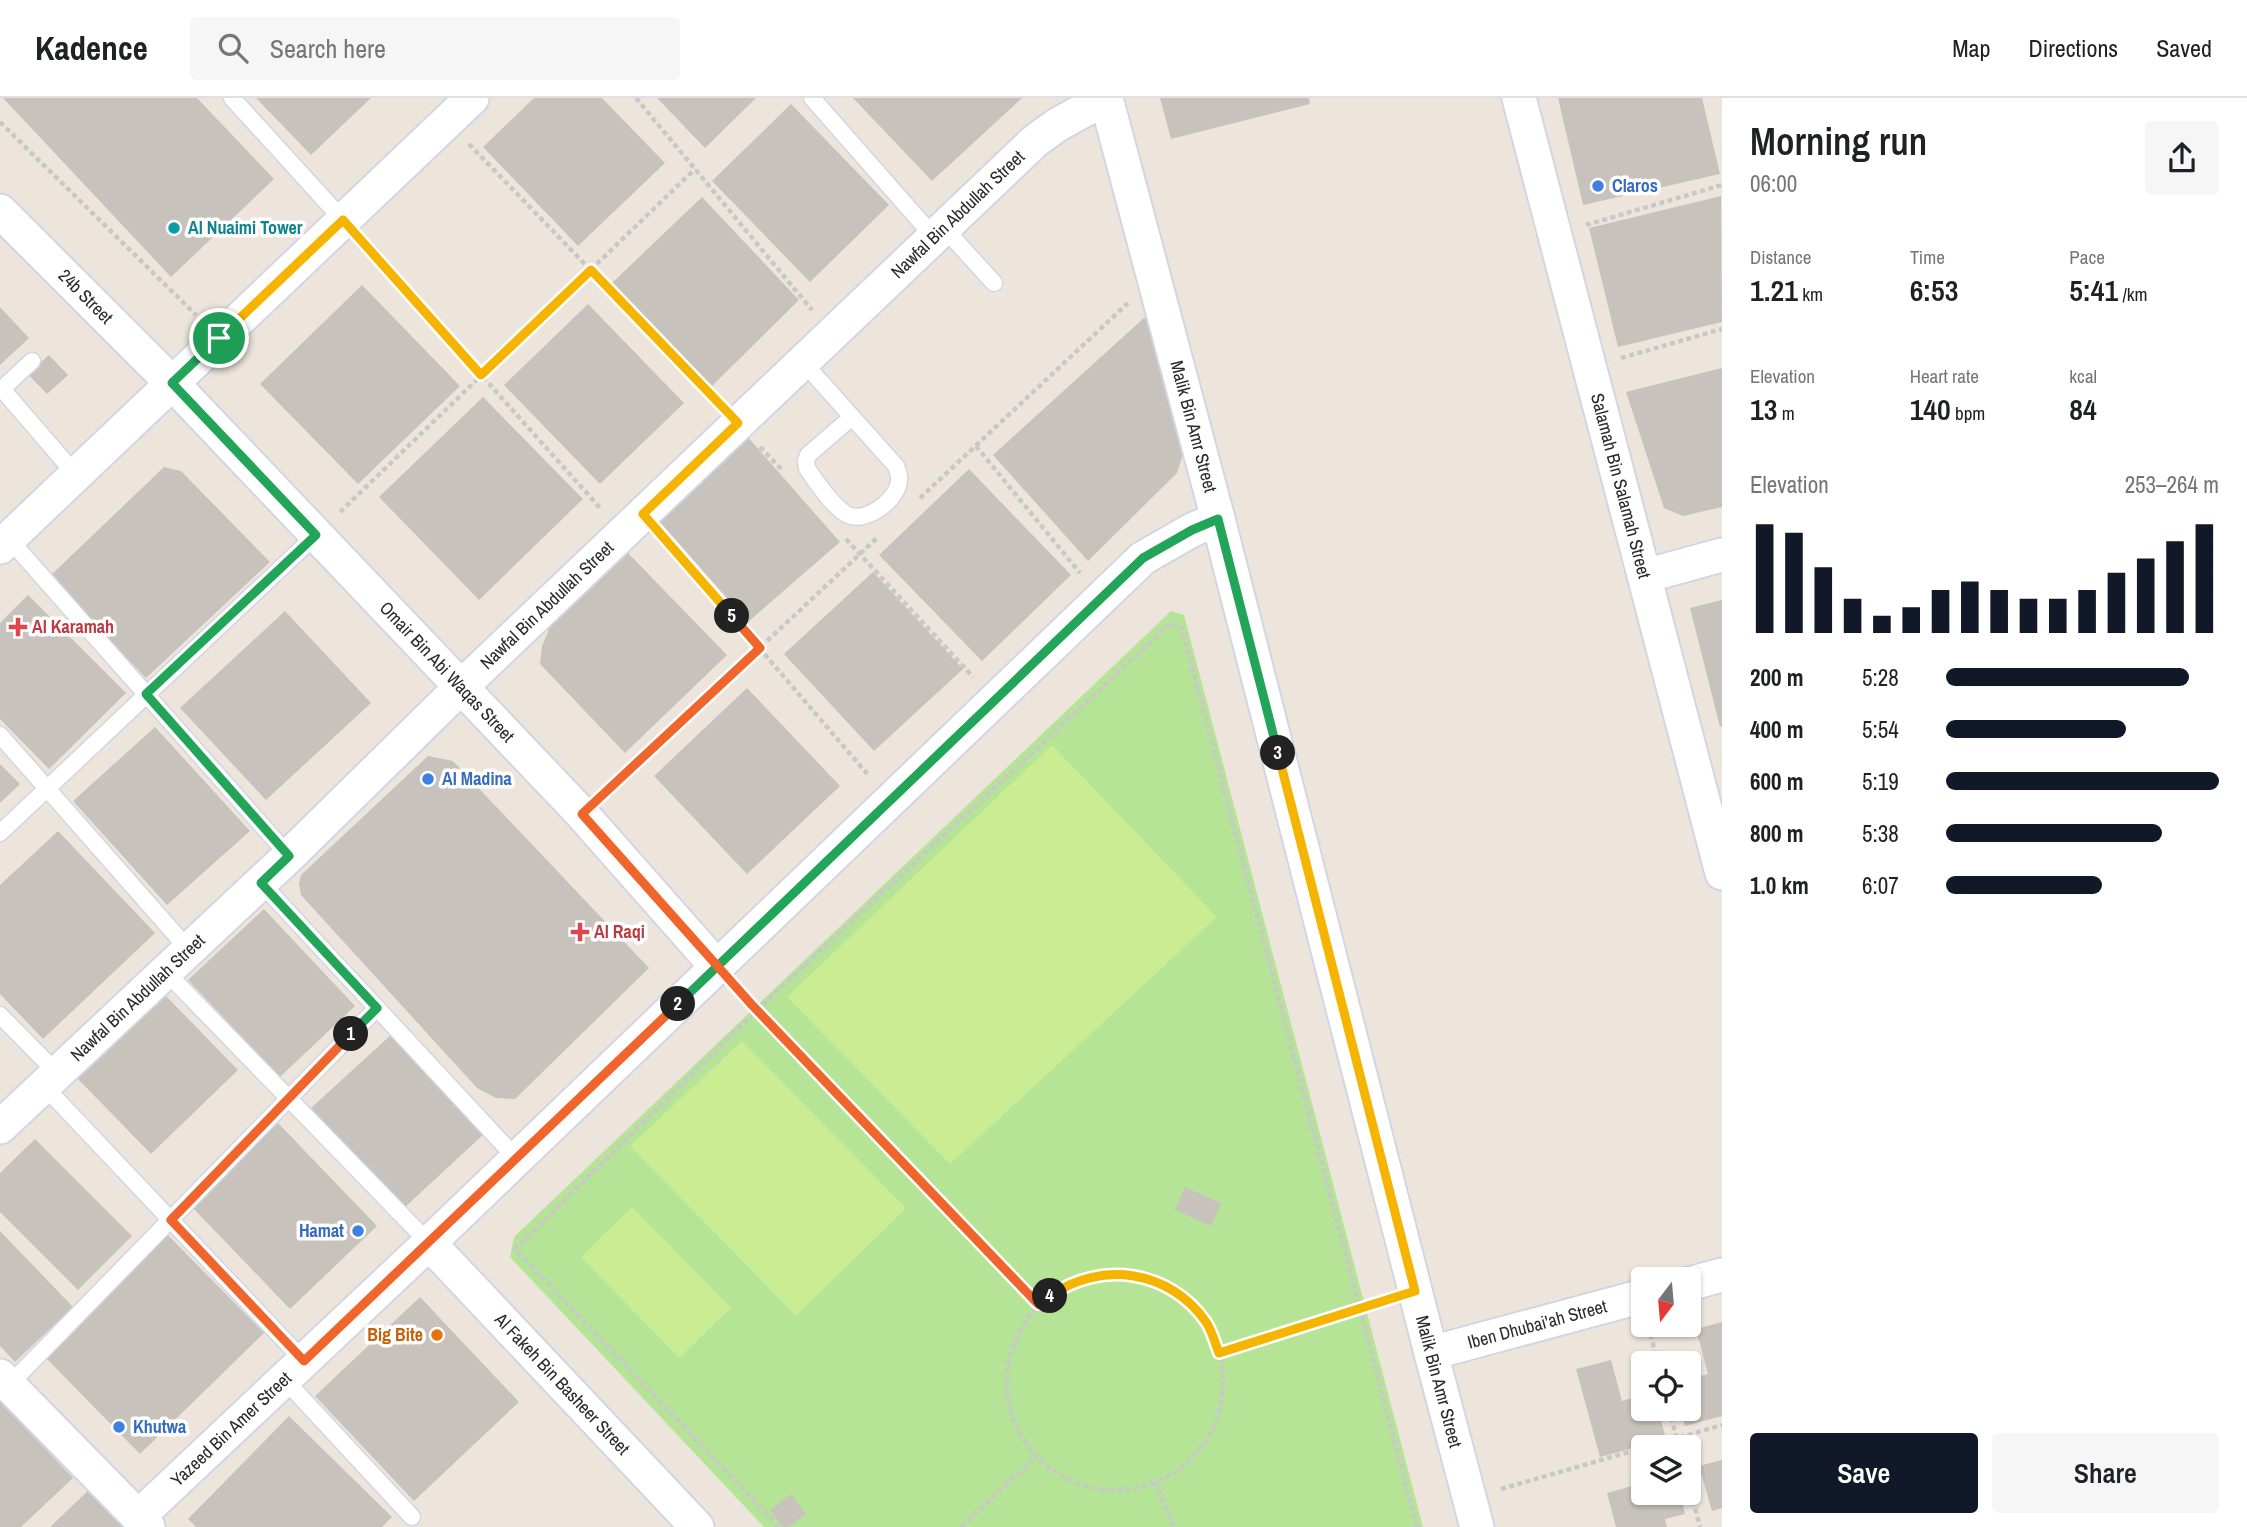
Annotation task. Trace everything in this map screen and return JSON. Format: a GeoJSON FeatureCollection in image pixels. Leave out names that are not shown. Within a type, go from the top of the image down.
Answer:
{"type":"FeatureCollection","features":[{"type":"Feature","properties":{"kind":"street"},"geometry":{"type":"LineString","coordinates":[[4,543],[472,98]]}},
{"type":"Feature","properties":{"kind":"street","name":"Nawfal Bin Abdullah Street"},"geometry":{"type":"LineString","coordinates":[[0,1128],[261,883],[461,687],[1035,141],[1057,125],[1106,98]]}},
{"type":"Feature","properties":{"kind":"street","name":"Malik Bin Amr Street"},"geometry":{"type":"LineString","coordinates":[[1106,98],[1218,519],[1474,1512]]}},
{"type":"Feature","properties":{"kind":"street","name":"Salamah Bin Salamah Street"},"geometry":{"type":"LineString","coordinates":[[1519,98],[1722,873]]}},
{"type":"Feature","properties":{"kind":"street","name":"24b Street"},"geometry":{"type":"LineString","coordinates":[[0,211],[172,383]]}},
{"type":"Feature","properties":{"kind":"street","name":"Omair Bin Abi Waqas Street"},"geometry":{"type":"LineString","coordinates":[[172,383],[582,814],[717,967]]}},
{"type":"Feature","properties":{"kind":"street","name":"Yazeed Bin Amer Street"},"geometry":{"type":"LineString","coordinates":[[143,1522],[294,1370],[1143,558],[1192,530],[1218,519]]}},
{"type":"Feature","properties":{"kind":"street"},"geometry":{"type":"LineString","coordinates":[[1645,576],[1722,555]]}},
{"type":"Feature","properties":{"kind":"street","name":"Al Fakeh Bin Basheer Street"},"geometry":{"type":"LineString","coordinates":[[429,1243],[696,1527]]}},
{"type":"Feature","properties":{"kind":"street"},"geometry":{"type":"LineString","coordinates":[[1701,1281],[1722,1275]]}},
{"type":"Feature","properties":{"kind":"street","name":"Iben Dhubai'ah Street"},"geometry":{"type":"LineString","coordinates":[[1431,1353],[1631,1299]]}},
{"type":"Feature","properties":{"kind":"street"},"geometry":{"type":"LineString","coordinates":[[4,1380],[143,1522]]}},
{"type":"Feature","properties":{"kind":"lane"},"geometry":{"type":"LineString","coordinates":[[232,98],[343,220]]}},
{"type":"Feature","properties":{"kind":"lane"},"geometry":{"type":"LineString","coordinates":[[812,98],[939,232],[994,284]]}},
{"type":"Feature","properties":{"kind":"lane"},"geometry":{"type":"LineString","coordinates":[[32,361],[1,390],[76,475]]}},
{"type":"Feature","properties":{"kind":"lane"},"geometry":{"type":"LineString","coordinates":[[803,362],[896,466],[900,483],[891,497],[873,513],[864,517],[846,514],[839,508],[811,475],[806,461],[812,451],[852,417]]}},
{"type":"Feature","properties":{"kind":"lane"},"geometry":{"type":"LineString","coordinates":[[0,833],[316,535]]}},
{"type":"Feature","properties":{"kind":"lane"},"geometry":{"type":"LineString","coordinates":[[4,543],[146,694],[289,856]]}},
{"type":"Feature","properties":{"kind":"lane"},"geometry":{"type":"LineString","coordinates":[[0,735],[47,788],[177,961],[289,1098],[429,1243]]}},
{"type":"Feature","properties":{"kind":"lane"},"geometry":{"type":"LineString","coordinates":[[261,883],[516,1158]]}},
{"type":"Feature","properties":{"kind":"lane"},"geometry":{"type":"LineString","coordinates":[[4,1380],[171,1220],[377,1008]]}},
{"type":"Feature","properties":{"kind":"lane"},"geometry":{"type":"LineString","coordinates":[[0,1015],[51,1080],[171,1220],[412,1517]]}},
{"type":"Feature","properties":{"kind":"path"},"geometry":{"type":"LineString","coordinates":[[636,98],[831,334]]}},
{"type":"Feature","properties":{"kind":"path"},"geometry":{"type":"LineString","coordinates":[[447,121],[785,473]]}},
{"type":"Feature","properties":{"kind":"path"},"geometry":{"type":"LineString","coordinates":[[0,122],[219,338]]}},
{"type":"Feature","properties":{"kind":"path"},"geometry":{"type":"LineString","coordinates":[[316,535],[695,169]]}},
{"type":"Feature","properties":{"kind":"path"},"geometry":{"type":"LineString","coordinates":[[1555,234],[1722,185]]}},
{"type":"Feature","properties":{"kind":"path"},"geometry":{"type":"LineString","coordinates":[[343,220],[481,375],[760,648],[890,801]]}},
{"type":"Feature","properties":{"kind":"path"},"geometry":{"type":"LineString","coordinates":[[918,500],[1154,279]]}},
{"type":"Feature","properties":{"kind":"path"},"geometry":{"type":"LineString","coordinates":[[1590,367],[1722,329]]}},
{"type":"Feature","properties":{"kind":"path"},"geometry":{"type":"LineString","coordinates":[[975,446],[1101,599]]}},
{"type":"Feature","properties":{"kind":"path"},"geometry":{"type":"LineString","coordinates":[[841,534],[995,700]]}},
{"type":"Feature","properties":{"kind":"path"},"geometry":{"type":"LineString","coordinates":[[582,814],[879,536]]}},
{"type":"Feature","properties":{"kind":"path"},"geometry":{"type":"LineString","coordinates":[[779,1527],[515,1248],[757,1010],[1168,625],[1176,623],[1182,629],[1417,1527]]}},
{"type":"Feature","properties":{"kind":"path"},"geometry":{"type":"LineString","coordinates":[[717,967],[1038,1304]]}},
{"type":"Feature","properties":{"kind":"path"},"geometry":{"type":"LineString","coordinates":[[1127,1274],[1158,1282],[1185,1299],[1206,1323],[1219,1353],[1223,1384],[1219,1415],[1204,1443],[1182,1467],[1155,1482],[1124,1490],[1092,1488],[1062,1476],[1036,1457],[1020,1434],[1009,1408],[1006,1380],[1010,1352],[1021,1326],[1038,1304],[1065,1286],[1094,1275],[1127,1274]]}},
{"type":"Feature","properties":{"kind":"path"},"geometry":{"type":"LineString","coordinates":[[1219,1353],[1415,1291]]}},
{"type":"Feature","properties":{"kind":"path"},"geometry":{"type":"LineString","coordinates":[[1689,1435],[1722,1425]]}},
{"type":"Feature","properties":{"kind":"path"},"geometry":{"type":"LineString","coordinates":[[1474,1512],[1631,1453]]}},
{"type":"Feature","properties":{"kind":"path"},"geometry":{"type":"LineString","coordinates":[[961,1527],[1036,1457]]}},
{"type":"Feature","properties":{"kind":"path"},"geometry":{"type":"LineString","coordinates":[[1155,1482],[1174,1527]]}},
{"type":"Feature","properties":{"kind":"path"},"geometry":{"type":"LineString","coordinates":[[1694,1505],[1700,1527]]}},
{"type":"Feature","properties":{"kind":"green space"},"geometry":{"type":"Polygon","coordinates":[[[1171,611],[1184,615],[1423,1527],[764,1527],[510,1257],[514,1237],[1171,611]]]}},
{"type":"Feature","properties":{"kind":"green space"},"geometry":{"type":"Polygon","coordinates":[[[1052,745],[1217,917],[950,1164],[787,997],[1052,745]]]}},
{"type":"Feature","properties":{"kind":"green space"},"geometry":{"type":"Polygon","coordinates":[[[742,1041],[906,1208],[796,1316],[630,1146],[742,1041]]]}},
{"type":"Feature","properties":{"kind":"green space"},"geometry":{"type":"Polygon","coordinates":[[[632,1207],[731,1308],[679,1358],[581,1257],[632,1207]]]}},
{"type":"Feature","properties":{"kind":"building","name":"Al Nuaimi Tower"},"geometry":{"type":"Polygon","coordinates":[[[3,98],[197,98],[274,179],[171,277],[3,98]]]}},
{"type":"Feature","properties":{"kind":"building"},"geometry":{"type":"Polygon","coordinates":[[[256,98],[371,98],[311,155],[256,98]]]}},
{"type":"Feature","properties":{"kind":"building"},"geometry":{"type":"Polygon","coordinates":[[[534,98],[602,98],[665,163],[578,246],[483,147],[534,98]]]}},
{"type":"Feature","properties":{"kind":"building"},"geometry":{"type":"Polygon","coordinates":[[[657,98],[756,98],[705,148],[657,98]]]}},
{"type":"Feature","properties":{"kind":"building"},"geometry":{"type":"Polygon","coordinates":[[[853,98],[1022,98],[932,181],[853,98]]]}},
{"type":"Feature","properties":{"kind":"building"},"geometry":{"type":"Polygon","coordinates":[[[1160,98],[1309,98],[1310,104],[1171,139],[1160,98]]]}},
{"type":"Feature","properties":{"kind":"building"},"geometry":{"type":"Polygon","coordinates":[[[1558,98],[1702,98],[1720,174],[1583,205],[1558,98]]]}},
{"type":"Feature","properties":{"kind":"building"},"geometry":{"type":"Polygon","coordinates":[[[791,104],[889,205],[810,282],[712,181],[791,104]]]}},
{"type":"Feature","properties":{"kind":"building"},"geometry":{"type":"Polygon","coordinates":[[[1721,196],[1722,322],[1618,347],[1589,228],[1721,196]]]}},
{"type":"Feature","properties":{"kind":"building"},"geometry":{"type":"Polygon","coordinates":[[[702,197],[799,300],[712,386],[611,284],[702,197]]]}},
{"type":"Feature","properties":{"kind":"building"},"geometry":{"type":"Polygon","coordinates":[[[362,285],[460,386],[358,484],[260,384],[362,285]]]}},
{"type":"Feature","properties":{"kind":"building"},"geometry":{"type":"Polygon","coordinates":[[[588,304],[684,403],[600,484],[504,385],[588,304]]]}},
{"type":"Feature","properties":{"kind":"building"},"geometry":{"type":"Polygon","coordinates":[[[0,307],[29,338],[0,365],[0,307]]]}},
{"type":"Feature","properties":{"kind":"building"},"geometry":{"type":"Polygon","coordinates":[[[1145,317],[1182,426],[1185,448],[1177,473],[1088,561],[993,455],[1145,317]]]}},
{"type":"Feature","properties":{"kind":"building"},"geometry":{"type":"Polygon","coordinates":[[[49,355],[68,375],[47,394],[28,374],[49,355]]]}},
{"type":"Feature","properties":{"kind":"building"},"geometry":{"type":"Polygon","coordinates":[[[1722,368],[1722,507],[1683,516],[1664,508],[1626,392],[1722,368]]]}},
{"type":"Feature","properties":{"kind":"building"},"geometry":{"type":"Polygon","coordinates":[[[483,397],[583,499],[479,600],[379,497],[483,397]]]}},
{"type":"Feature","properties":{"kind":"building"},"geometry":{"type":"Polygon","coordinates":[[[746,435],[840,542],[748,622],[654,515],[746,435]]]}},
{"type":"Feature","properties":{"kind":"building"},"geometry":{"type":"Polygon","coordinates":[[[164,467],[181,471],[270,562],[146,678],[49,577],[164,467]]]}},
{"type":"Feature","properties":{"kind":"building"},"geometry":{"type":"Polygon","coordinates":[[[969,469],[1071,575],[982,661],[879,555],[969,469]]]}},
{"type":"Feature","properties":{"kind":"building"},"geometry":{"type":"Polygon","coordinates":[[[628,553],[727,655],[625,753],[540,664],[542,646],[550,627],[628,553]]]}},
{"type":"Feature","properties":{"kind":"building"},"geometry":{"type":"Polygon","coordinates":[[[873,572],[963,669],[874,751],[784,654],[873,572]]]}},
{"type":"Feature","properties":{"kind":"building"},"geometry":{"type":"Polygon","coordinates":[[[28,595],[126,693],[49,769],[0,719],[0,623],[28,595]]]}},
{"type":"Feature","properties":{"kind":"building"},"geometry":{"type":"Polygon","coordinates":[[[1722,600],[1722,726],[1720,727],[1690,608],[1722,600]]]}},
{"type":"Feature","properties":{"kind":"building"},"geometry":{"type":"Polygon","coordinates":[[[285,611],[371,703],[266,800],[180,708],[285,611]]]}},
{"type":"Feature","properties":{"kind":"building"},"geometry":{"type":"Polygon","coordinates":[[[747,688],[840,786],[747,874],[654,776],[747,688]]]}},
{"type":"Feature","properties":{"kind":"building"},"geometry":{"type":"Polygon","coordinates":[[[155,727],[250,831],[167,905],[73,801],[155,727]]]}},
{"type":"Feature","properties":{"kind":"building"},"geometry":{"type":"Polygon","coordinates":[[[428,756],[453,761],[649,968],[515,1099],[496,1098],[477,1088],[301,895],[301,875],[428,756]]]}},
{"type":"Feature","properties":{"kind":"building"},"geometry":{"type":"Polygon","coordinates":[[[0,764],[20,784],[0,803],[0,764]]]}},
{"type":"Feature","properties":{"kind":"building"},"geometry":{"type":"Polygon","coordinates":[[[58,831],[155,933],[43,1039],[0,994],[0,885],[58,831]]]}},
{"type":"Feature","properties":{"kind":"building"},"geometry":{"type":"Polygon","coordinates":[[[264,909],[355,1006],[280,1077],[188,980],[264,909]]]}},
{"type":"Feature","properties":{"kind":"building"},"geometry":{"type":"Polygon","coordinates":[[[165,995],[238,1070],[151,1154],[78,1079],[165,995]]]}},
{"type":"Feature","properties":{"kind":"building"},"geometry":{"type":"Polygon","coordinates":[[[392,1034],[485,1133],[404,1208],[311,1108],[392,1034]]]}},
{"type":"Feature","properties":{"kind":"building"},"geometry":{"type":"Polygon","coordinates":[[[278,1123],[377,1226],[290,1309],[191,1206],[278,1123]]]}},
{"type":"Feature","properties":{"kind":"building"},"geometry":{"type":"Polygon","coordinates":[[[35,1139],[132,1236],[78,1290],[0,1212],[0,1173],[35,1139]]]}},
{"type":"Feature","properties":{"kind":"building"},"geometry":{"type":"Polygon","coordinates":[[[1185,1187],[1221,1203],[1211,1226],[1175,1210],[1185,1187]]]}},
{"type":"Feature","properties":{"kind":"building"},"geometry":{"type":"Polygon","coordinates":[[[0,1231],[73,1307],[15,1362],[0,1346],[0,1231]]]}},
{"type":"Feature","properties":{"kind":"building"},"geometry":{"type":"Polygon","coordinates":[[[167,1234],[264,1333],[140,1454],[43,1355],[167,1234]]]}},
{"type":"Feature","properties":{"kind":"building"},"geometry":{"type":"Polygon","coordinates":[[[420,1297],[519,1402],[414,1501],[315,1396],[420,1297]]]}},
{"type":"Feature","properties":{"kind":"building"},"geometry":{"type":"Polygon","coordinates":[[[1722,1322],[1722,1416],[1685,1426],[1684,1421],[1701,1421],[1701,1376],[1708,1374],[1698,1337],[1701,1337],[1701,1328],[1722,1322]]]}},
{"type":"Feature","properties":{"kind":"building"},"geometry":{"type":"Polygon","coordinates":[[[1611,1360],[1622,1401],[1631,1398],[1631,1421],[1661,1421],[1665,1435],[1631,1435],[1631,1449],[1600,1457],[1576,1369],[1611,1360]]]}},
{"type":"Feature","properties":{"kind":"building"},"geometry":{"type":"Polygon","coordinates":[[[0,1401],[73,1478],[21,1527],[0,1527],[0,1401]]]}},
{"type":"Feature","properties":{"kind":"building"},"geometry":{"type":"Polygon","coordinates":[[[289,1416],[392,1517],[382,1527],[196,1527],[188,1519],[289,1416]]]}},
{"type":"Feature","properties":{"kind":"building"},"geometry":{"type":"Polygon","coordinates":[[[1722,1460],[1722,1508],[1712,1511],[1701,1465],[1722,1460]]]}},
{"type":"Feature","properties":{"kind":"building"},"geometry":{"type":"Polygon","coordinates":[[[1631,1486],[1631,1505],[1683,1505],[1685,1514],[1665,1519],[1667,1527],[1616,1527],[1607,1493],[1631,1486]]]}},
{"type":"Feature","properties":{"kind":"building"},"geometry":{"type":"Polygon","coordinates":[[[92,1487],[130,1527],[50,1527],[92,1487]]]}},
{"type":"Feature","properties":{"kind":"building"},"geometry":{"type":"Polygon","coordinates":[[[791,1494],[806,1514],[789,1527],[783,1527],[770,1510],[791,1494]]]}},
{"type":"Feature","properties":{"kind":"place","name":"Claros"},"geometry":{"type":"Point","coordinates":[1598,186]}},
{"type":"Feature","properties":{"kind":"place","name":"Al Nuaimi Tower"},"geometry":{"type":"Point","coordinates":[174,228]}},
{"type":"Feature","properties":{"kind":"place","name":"Al Karamah"},"geometry":{"type":"Point","coordinates":[18,627]}},
{"type":"Feature","properties":{"kind":"place","name":"Al Madina"},"geometry":{"type":"Point","coordinates":[428,779]}},
{"type":"Feature","properties":{"kind":"place","name":"Al Raqi"},"geometry":{"type":"Point","coordinates":[580,932]}},
{"type":"Feature","properties":{"kind":"place","name":"Hamat"},"geometry":{"type":"Point","coordinates":[358,1231]}},
{"type":"Feature","properties":{"kind":"place","name":"Big Bite"},"geometry":{"type":"Point","coordinates":[437,1335]}},
{"type":"Feature","properties":{"kind":"place","name":"Khutwa"},"geometry":{"type":"Point","coordinates":[119,1427]}},
{"type":"Feature","properties":{"kind":"route"},"geometry":{"type":"LineString","coordinates":[[219,338],[172,383],[316,535],[146,694],[289,856],[261,883],[377,1008],[171,1220],[304,1361],[429,1243],[583,1094],[717,967],[1143,558],[1167,543],[1218,519],[1415,1291],[1219,1353],[1206,1323],[1185,1299],[1158,1282],[1127,1274],[1094,1275],[1065,1286],[1038,1304],[752,1005],[717,967],[582,814],[760,648],[643,514],[738,423],[591,270],[481,375],[343,220],[219,338]]}}]}
